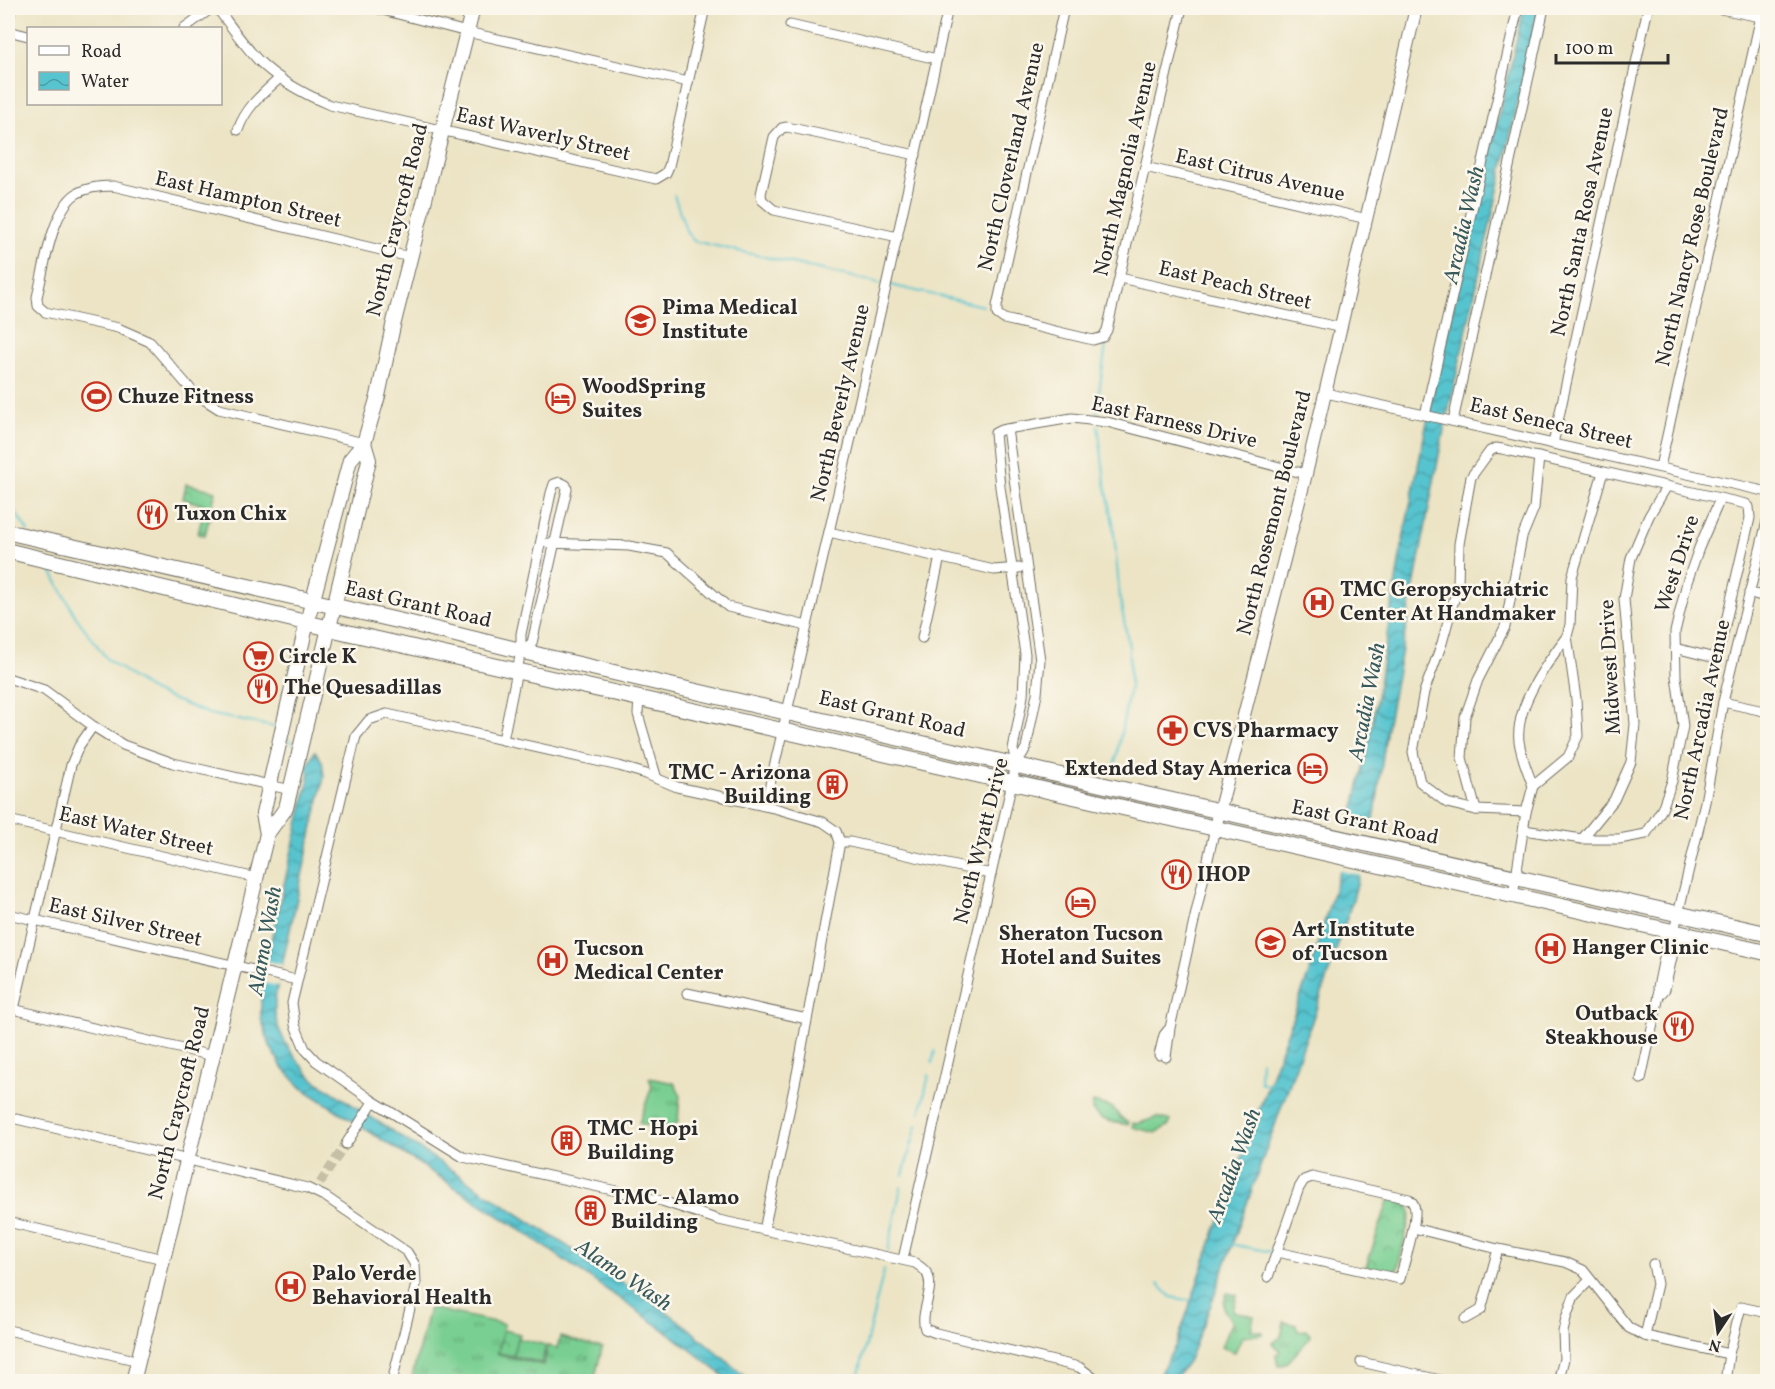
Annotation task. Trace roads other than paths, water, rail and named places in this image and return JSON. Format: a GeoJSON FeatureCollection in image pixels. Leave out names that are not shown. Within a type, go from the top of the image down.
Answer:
{"type":"FeatureCollection","features":[{"type":"Feature","properties":{"kind":"main road","name":"North Craycroft Road"},"geometry":{"type":"LineString","coordinates":[[267,834],[263,813],[307,622],[350,460],[364,443],[384,372],[410,257],[473,8]]}},
{"type":"Feature","properties":{"kind":"main road","name":"North Craycroft Road"},"geometry":{"type":"LineString","coordinates":[[134,1382],[267,834],[286,808],[291,790],[369,460],[364,443]]}},
{"type":"Feature","properties":{"kind":"main road","name":"East Grant Road"},"geometry":{"type":"LineString","coordinates":[[8,532],[1219,812],[1767,934]]}},
{"type":"Feature","properties":{"kind":"main road","name":"East Grant Road"},"geometry":{"type":"LineString","coordinates":[[8,551],[328,628],[1767,953]]}},
{"type":"Feature","properties":{"kind":"main road"},"geometry":{"type":"LineString","coordinates":[[639,697],[643,690],[678,695],[703,693]]}},
{"type":"Feature","properties":{"kind":"street"},"geometry":{"type":"LineString","coordinates":[[8,23],[11,8]]}},
{"type":"Feature","properties":{"kind":"street"},"geometry":{"type":"LineString","coordinates":[[185,27],[212,8]]}},
{"type":"Feature","properties":{"kind":"street","name":"East Waverly Street"},"geometry":{"type":"LineString","coordinates":[[217,8],[258,59],[280,78],[300,92],[330,105],[651,178],[662,176]]}},
{"type":"Feature","properties":{"kind":"street"},"geometry":{"type":"LineString","coordinates":[[375,8],[467,32],[688,82]]}},
{"type":"Feature","properties":{"kind":"street"},"geometry":{"type":"LineString","coordinates":[[668,186],[662,176],[669,166],[705,8]]}},
{"type":"Feature","properties":{"kind":"street","name":"North Beverly Avenue"},"geometry":{"type":"LineString","coordinates":[[765,806],[898,237],[948,8]]}},
{"type":"Feature","properties":{"kind":"street","name":"North Cloverland Avenue"},"geometry":{"type":"LineString","coordinates":[[1064,8],[997,314],[1004,319],[1093,340],[1103,337]]}},
{"type":"Feature","properties":{"kind":"street","name":"North Magnolia Avenue"},"geometry":{"type":"LineString","coordinates":[[1103,337],[1107,330],[1120,278],[1182,8]]}},
{"type":"Feature","properties":{"kind":"street","name":"North Rosemont Boulevard"},"geometry":{"type":"LineString","coordinates":[[1163,1056],[1164,1035],[1170,1028],[1215,828],[1342,328],[1416,8]]}},
{"type":"Feature","properties":{"kind":"street"},"geometry":{"type":"LineString","coordinates":[[1426,415],[1518,8]]}},
{"type":"Feature","properties":{"kind":"street"},"geometry":{"type":"LineString","coordinates":[[1451,420],[1544,8]]}},
{"type":"Feature","properties":{"kind":"street","name":"North Santa Rosa Avenue"},"geometry":{"type":"LineString","coordinates":[[1553,444],[1648,8]]}},
{"type":"Feature","properties":{"kind":"street"},"geometry":{"type":"LineString","coordinates":[[1723,8],[1741,9],[1764,16]]}},
{"type":"Feature","properties":{"kind":"street","name":"North Nancy Rose Boulevard"},"geometry":{"type":"LineString","coordinates":[[1660,467],[1764,16]]}},
{"type":"Feature","properties":{"kind":"street"},"geometry":{"type":"LineString","coordinates":[[790,25],[937,59]]}},
{"type":"Feature","properties":{"kind":"street"},"geometry":{"type":"LineString","coordinates":[[8,31],[27,36]]}},
{"type":"Feature","properties":{"kind":"street"},"geometry":{"type":"LineString","coordinates":[[238,130],[253,102],[280,78]]}},
{"type":"Feature","properties":{"kind":"street"},"geometry":{"type":"LineString","coordinates":[[898,237],[774,210],[762,200],[761,194],[774,137],[782,128],[787,127],[916,155]]}},
{"type":"Feature","properties":{"kind":"street","name":"East Citrus Avenue"},"geometry":{"type":"LineString","coordinates":[[1145,167],[1367,219]]}},
{"type":"Feature","properties":{"kind":"street","name":"East Hampton Street"},"geometry":{"type":"LineString","coordinates":[[364,443],[219,409],[194,393],[150,342],[117,328],[45,312],[38,306],[37,297],[57,219],[64,205],[77,194],[95,187],[112,186],[410,257]]}},
{"type":"Feature","properties":{"kind":"street","name":"East Peach Street"},"geometry":{"type":"LineString","coordinates":[[1120,278],[1342,328]]}},
{"type":"Feature","properties":{"kind":"street","name":"East Seneca Street"},"geometry":{"type":"LineString","coordinates":[[1326,393],[1767,492]]}},
{"type":"Feature","properties":{"kind":"street","name":"East Farness Drive"},"geometry":{"type":"LineString","coordinates":[[1002,430],[1072,418],[1107,422],[1306,474]]}},
{"type":"Feature","properties":{"kind":"street"},"geometry":{"type":"LineString","coordinates":[[1002,430],[995,434],[994,439],[1025,654],[1025,674],[1013,749],[1016,765]]}},
{"type":"Feature","properties":{"kind":"street","name":"North Wyatt Drive"},"geometry":{"type":"LineString","coordinates":[[903,1259],[1016,765],[1026,748],[1040,679],[1040,660],[1028,567],[1016,490],[1002,430]]}},
{"type":"Feature","properties":{"kind":"street"},"geometry":{"type":"LineString","coordinates":[[1526,812],[1476,810],[1447,803],[1420,782],[1413,752],[1424,692],[1442,643],[1458,585],[1459,544],[1471,477],[1490,451],[1496,448],[1502,449],[1746,504],[1749,507],[1750,518],[1719,651],[1711,657],[1675,648]]}},
{"type":"Feature","properties":{"kind":"street"},"geometry":{"type":"LineString","coordinates":[[1476,810],[1462,758],[1465,717],[1478,680],[1505,627],[1522,537],[1534,508],[1539,458]]}},
{"type":"Feature","properties":{"kind":"street"},"geometry":{"type":"LineString","coordinates":[[1513,896],[1526,812],[1533,786],[1522,756],[1518,728],[1521,715],[1548,661],[1567,636],[1570,625],[1572,577],[1603,472]]}},
{"type":"Feature","properties":{"kind":"street"},"geometry":{"type":"LineString","coordinates":[[502,740],[519,670],[520,634],[540,543],[553,487],[555,483],[560,482],[566,485],[567,489],[532,643],[521,651]]}},
{"type":"Feature","properties":{"kind":"street","name":"Midwest Drive"},"geometry":{"type":"LineString","coordinates":[[1582,839],[1614,800],[1631,762],[1635,724],[1624,599],[1631,558],[1649,516],[1666,486]]}},
{"type":"Feature","properties":{"kind":"street"},"geometry":{"type":"LineString","coordinates":[[1001,492],[1016,490]]}},
{"type":"Feature","properties":{"kind":"street","name":"West Drive"},"geometry":{"type":"LineString","coordinates":[[1524,830],[1582,839],[1619,839],[1646,834],[1662,809],[1672,781],[1683,726],[1676,676],[1675,632],[1687,582],[1720,499]]}},
{"type":"Feature","properties":{"kind":"street","name":"North Arcadia Avenue"},"geometry":{"type":"LineString","coordinates":[[1641,1079],[1659,996],[1658,987],[1668,938],[1674,931],[1679,914],[1705,802],[1723,702],[1767,517]]}},
{"type":"Feature","properties":{"kind":"street"},"geometry":{"type":"LineString","coordinates":[[829,531],[994,570],[1028,567]]}},
{"type":"Feature","properties":{"kind":"street"},"geometry":{"type":"LineString","coordinates":[[540,543],[629,546],[667,553],[728,607],[807,626]]}},
{"type":"Feature","properties":{"kind":"street"},"geometry":{"type":"LineString","coordinates":[[922,638],[940,557]]}},
{"type":"Feature","properties":{"kind":"street"},"geometry":{"type":"LineString","coordinates":[[1749,593],[1767,597]]}},
{"type":"Feature","properties":{"kind":"street"},"geometry":{"type":"LineString","coordinates":[[1533,786],[1568,757],[1578,736],[1576,699],[1567,636]]}},
{"type":"Feature","properties":{"kind":"street"},"geometry":{"type":"LineString","coordinates":[[8,678],[44,690],[123,745],[173,763],[291,790]]}},
{"type":"Feature","properties":{"kind":"street"},"geometry":{"type":"LineString","coordinates":[[639,697],[638,714],[657,779]]}},
{"type":"Feature","properties":{"kind":"street"},"geometry":{"type":"LineString","coordinates":[[1723,702],[1767,712]]}},
{"type":"Feature","properties":{"kind":"street"},"geometry":{"type":"LineString","coordinates":[[764,1230],[840,842],[836,831],[823,822],[765,806],[677,787],[619,766],[387,714],[369,720],[356,736],[292,1003],[295,1025],[305,1049],[324,1067],[371,1105],[462,1157],[662,1201],[719,1220],[764,1230],[903,1259],[915,1263],[926,1272],[929,1284],[922,1321],[926,1329],[1079,1367],[1099,1382]]}},
{"type":"Feature","properties":{"kind":"street"},"geometry":{"type":"LineString","coordinates":[[93,726],[72,759],[35,920],[11,1009],[213,1056]]}},
{"type":"Feature","properties":{"kind":"street","name":"East Water Street"},"geometry":{"type":"LineString","coordinates":[[8,820],[256,878]]}},
{"type":"Feature","properties":{"kind":"street"},"geometry":{"type":"LineString","coordinates":[[840,842],[850,842],[991,874]]}},
{"type":"Feature","properties":{"kind":"street","name":"East Silver Street"},"geometry":{"type":"LineString","coordinates":[[8,914],[297,980]]}},
{"type":"Feature","properties":{"kind":"street"},"geometry":{"type":"LineString","coordinates":[[687,993],[807,1019]]}},
{"type":"Feature","properties":{"kind":"street"},"geometry":{"type":"LineString","coordinates":[[346,1144],[371,1105]]}},
{"type":"Feature","properties":{"kind":"street"},"geometry":{"type":"LineString","coordinates":[[8,1117],[298,1186],[326,1197],[407,1252],[415,1265],[416,1284],[392,1382]]}},
{"type":"Feature","properties":{"kind":"street"},"geometry":{"type":"LineString","coordinates":[[1268,1277],[1299,1188],[1304,1180],[1312,1177],[1408,1199],[1414,1203],[1416,1212],[1400,1279],[1277,1252]]}},
{"type":"Feature","properties":{"kind":"street"},"geometry":{"type":"LineString","coordinates":[[314,1192],[320,1183]]}},
{"type":"Feature","properties":{"kind":"street"},"geometry":{"type":"LineString","coordinates":[[8,1222],[163,1259]]}},
{"type":"Feature","properties":{"kind":"street"},"geometry":{"type":"LineString","coordinates":[[1413,1228],[1498,1249],[1565,1262],[1583,1270],[1629,1328],[1645,1336],[1729,1354]]}},
{"type":"Feature","properties":{"kind":"street"},"geometry":{"type":"LineString","coordinates":[[1466,1319],[1482,1310],[1498,1249]]}},
{"type":"Feature","properties":{"kind":"street"},"geometry":{"type":"LineString","coordinates":[[1645,1336],[1657,1284],[1653,1264]]}},
{"type":"Feature","properties":{"kind":"street"},"geometry":{"type":"LineString","coordinates":[[1558,1382],[1564,1359],[1563,1332],[1566,1318],[1574,1296],[1590,1280]]}},
{"type":"Feature","properties":{"kind":"street"},"geometry":{"type":"LineString","coordinates":[[1725,1382],[1729,1354],[1741,1307],[1767,1313]]}},
{"type":"Feature","properties":{"kind":"street"},"geometry":{"type":"LineString","coordinates":[[8,1330],[139,1361]]}},
{"type":"Feature","properties":{"kind":"street"},"geometry":{"type":"LineString","coordinates":[[1361,1362],[1449,1382]]}},
{"type":"Feature","properties":{"kind":"water","name":"Arcadia Wash"},"geometry":{"type":"Polygon","coordinates":[[[1524,8],[1539,8],[1442,439],[1386,733],[1375,814],[1353,899],[1322,993],[1189,1360],[1174,1381],[1155,1382],[1177,1343],[1217,1225],[1309,973],[1341,866],[1371,732],[1402,545],[1434,388],[1524,8]]]}},
{"type":"Feature","properties":{"kind":"water","name":"Alamo Wash"},"geometry":{"type":"Polygon","coordinates":[[[315,751],[322,761],[324,777],[275,1004],[277,1023],[289,1049],[313,1079],[666,1311],[750,1381],[730,1381],[673,1336],[524,1232],[302,1088],[282,1067],[270,1046],[261,1018],[261,983],[309,778],[307,767],[315,751]]]}},
{"type":"Feature","properties":{"kind":"waterway"},"geometry":{"type":"LineString","coordinates":[[674,195],[687,233],[694,241],[884,284]]}},
{"type":"Feature","properties":{"kind":"waterway"},"geometry":{"type":"LineString","coordinates":[[890,285],[983,306]]}},
{"type":"Feature","properties":{"kind":"waterway"},"geometry":{"type":"LineString","coordinates":[[1098,419],[1097,405],[1106,345]]}},
{"type":"Feature","properties":{"kind":"waterway"},"geometry":{"type":"LineString","coordinates":[[1098,425],[1113,523],[1120,599],[1129,647],[1130,687],[1113,774]]}},
{"type":"Feature","properties":{"kind":"waterway","name":"Alamo Wash"},"geometry":{"type":"LineString","coordinates":[[8,501],[28,531]]}},
{"type":"Feature","properties":{"kind":"waterway","name":"Alamo Wash"},"geometry":{"type":"LineString","coordinates":[[49,567],[76,617],[107,659],[152,691],[209,714],[274,727],[277,730]]}},
{"type":"Feature","properties":{"kind":"waterway","name":"Alamo Wash"},"geometry":{"type":"LineString","coordinates":[[286,738],[296,745]]}},
{"type":"Feature","properties":{"kind":"waterway"},"geometry":{"type":"LineString","coordinates":[[932,1063],[935,1051]]}},
{"type":"Feature","properties":{"kind":"waterway"},"geometry":{"type":"LineString","coordinates":[[1261,1061],[1260,1082],[1269,1086]]}},
{"type":"Feature","properties":{"kind":"waterway"},"geometry":{"type":"LineString","coordinates":[[920,1113],[929,1075]]}},
{"type":"Feature","properties":{"kind":"waterway"},"geometry":{"type":"LineString","coordinates":[[903,1175],[917,1125]]}},
{"type":"Feature","properties":{"kind":"waterway"},"geometry":{"type":"LineString","coordinates":[[888,1250],[901,1187]]}},
{"type":"Feature","properties":{"kind":"waterway"},"geometry":{"type":"LineString","coordinates":[[1230,1244],[1272,1252]]}},
{"type":"Feature","properties":{"kind":"waterway"},"geometry":{"type":"LineString","coordinates":[[857,1382],[884,1270]]}},
{"type":"Feature","properties":{"kind":"waterway"},"geometry":{"type":"LineString","coordinates":[[1158,1284],[1171,1297],[1191,1301]]}},
{"type":"Feature","properties":{"kind":"tunnel"},"geometry":{"type":"LineString","coordinates":[[320,1183],[346,1144]]}},
{"type":"Feature","properties":{"kind":"place","name":"Pima Medical Institute"},"geometry":{"type":"Point","coordinates":[641,320]}},
{"type":"Feature","properties":{"kind":"place","name":"Chuze Fitness"},"geometry":{"type":"Point","coordinates":[97,397]}},
{"type":"Feature","properties":{"kind":"place","name":"WoodSpring Suites"},"geometry":{"type":"Point","coordinates":[561,399]}},
{"type":"Feature","properties":{"kind":"place","name":"Tuxon Chix"},"geometry":{"type":"Point","coordinates":[153,514]}},
{"type":"Feature","properties":{"kind":"place","name":"TMC Geropsychiatric Center At Handmaker"},"geometry":{"type":"Point","coordinates":[1319,602]}},
{"type":"Feature","properties":{"kind":"place","name":"Circle K"},"geometry":{"type":"Point","coordinates":[258,657]}},
{"type":"Feature","properties":{"kind":"place","name":"The Quesadillas"},"geometry":{"type":"Point","coordinates":[263,688]}},
{"type":"Feature","properties":{"kind":"place","name":"CVS Pharmacy"},"geometry":{"type":"Point","coordinates":[1172,731]}},
{"type":"Feature","properties":{"kind":"place","name":"Extended Stay America"},"geometry":{"type":"Point","coordinates":[1313,769]}},
{"type":"Feature","properties":{"kind":"place","name":"TMC - Arizona Building"},"geometry":{"type":"Point","coordinates":[832,785]}},
{"type":"Feature","properties":{"kind":"place","name":"IHOP"},"geometry":{"type":"Point","coordinates":[1176,875]}},
{"type":"Feature","properties":{"kind":"place","name":"Sheraton Tucson Hotel and Suites"},"geometry":{"type":"Point","coordinates":[1081,903]}},
{"type":"Feature","properties":{"kind":"place","name":"Art Institute of Tucson"},"geometry":{"type":"Point","coordinates":[1271,942]}},
{"type":"Feature","properties":{"kind":"place","name":"Hanger Clinic"},"geometry":{"type":"Point","coordinates":[1551,948]}},
{"type":"Feature","properties":{"kind":"place","name":"Tucson Medical Center"},"geometry":{"type":"Point","coordinates":[553,961]}},
{"type":"Feature","properties":{"kind":"place","name":"Outback Steakhouse"},"geometry":{"type":"Point","coordinates":[1679,1026]}},
{"type":"Feature","properties":{"kind":"place","name":"TMC - Hopi Building"},"geometry":{"type":"Point","coordinates":[566,1141]}},
{"type":"Feature","properties":{"kind":"place","name":"TMC - Alamo Building"},"geometry":{"type":"Point","coordinates":[590,1210]}},
{"type":"Feature","properties":{"kind":"place","name":"Palo Verde Behavioral Health"},"geometry":{"type":"Point","coordinates":[291,1286]}}]}
